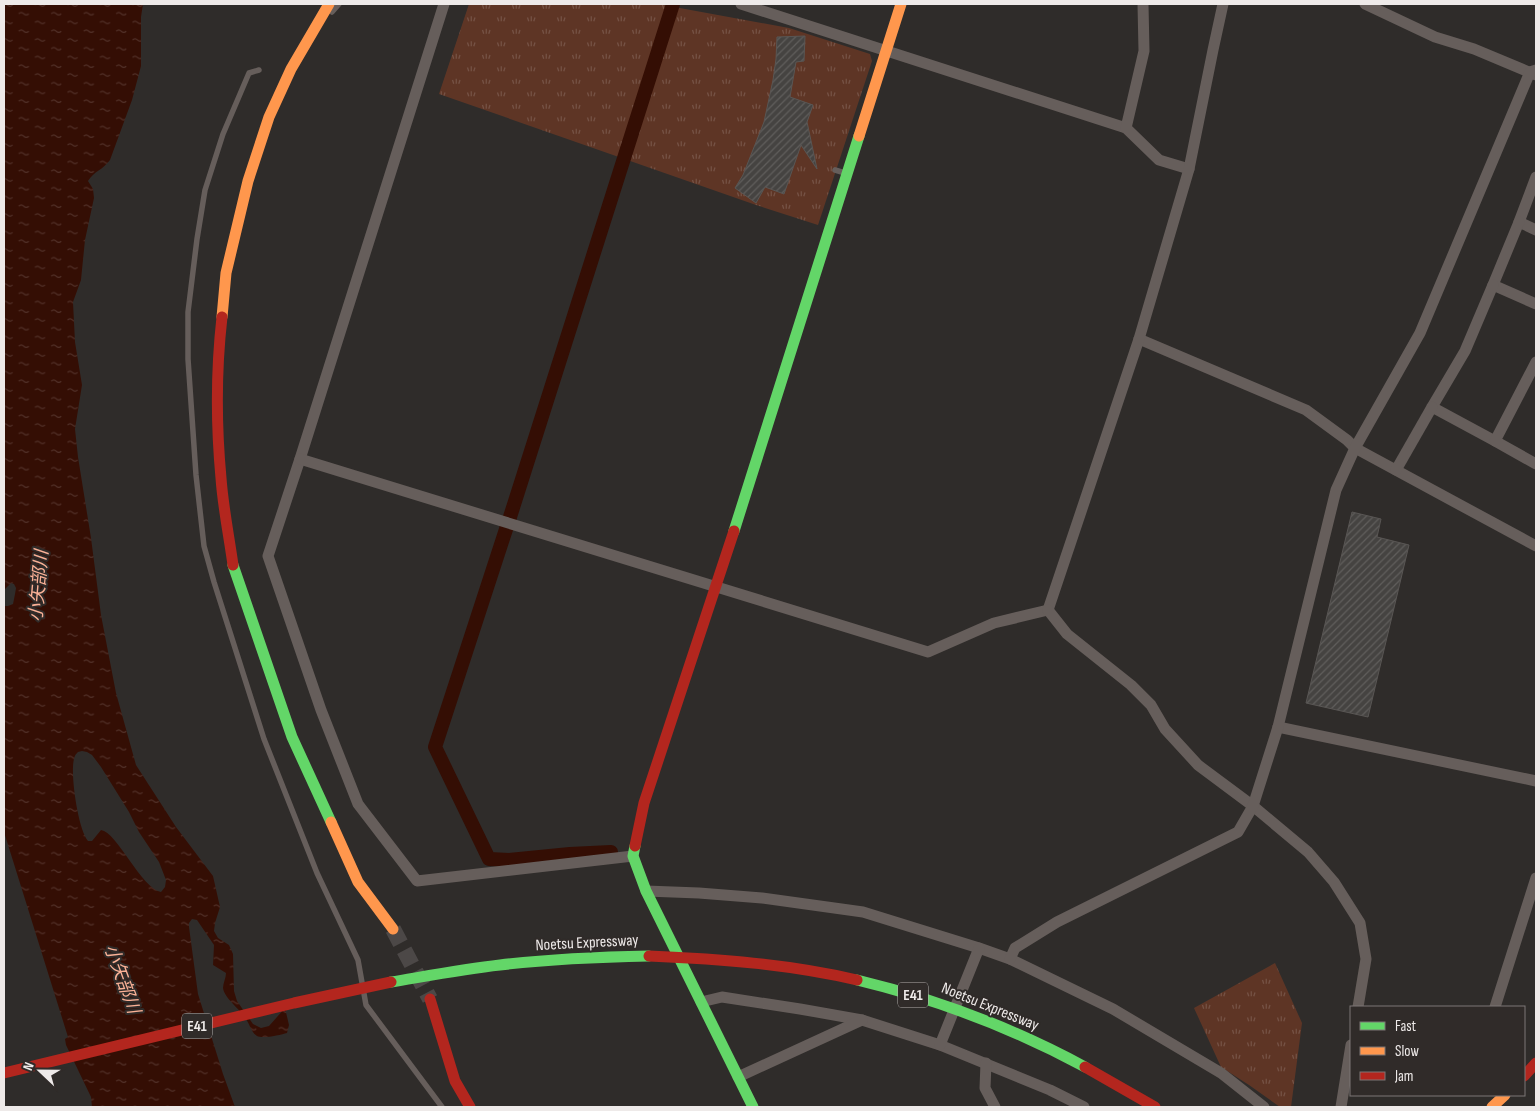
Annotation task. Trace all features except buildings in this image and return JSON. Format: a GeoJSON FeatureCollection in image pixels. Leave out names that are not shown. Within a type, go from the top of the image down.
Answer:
{"type":"FeatureCollection","features":[{"type":"Feature","properties":{"kind":"main road"},"geometry":{"type":"LineString","coordinates":[[329,4],[291,69],[269,117],[248,181],[226,273],[219,342],[217,407],[221,479],[234,565],[292,737],[358,882],[393,929]]}},
{"type":"Feature","properties":{"kind":"main road"},"geometry":{"type":"LineString","coordinates":[[753,1107],[646,891],[633,856],[644,803],[716,586],[847,174],[859,144],[866,105],[901,4]]}},
{"type":"Feature","properties":{"kind":"main road","name":"Noetsu Expressway"},"geometry":{"type":"LineString","coordinates":[[4,1073],[294,1003],[391,982],[515,963],[579,958],[649,956],[718,959],[774,965],[832,974],[891,988],[1006,1029],[1114,1082],[1155,1107]]}},
{"type":"Feature","properties":{"kind":"main road"},"geometry":{"type":"LineString","coordinates":[[430,999],[455,1081],[470,1107]]}},
{"type":"Feature","properties":{"kind":"main road"},"geometry":{"type":"LineString","coordinates":[[1525,1075],[1536,1063]]}},
{"type":"Feature","properties":{"kind":"main road"},"geometry":{"type":"LineString","coordinates":[[1492,1107],[1504,1096]]}},
{"type":"Feature","properties":{"kind":"street"},"geometry":{"type":"LineString","coordinates":[[444,4],[268,556],[321,710],[358,804],[418,881],[633,856]]}},
{"type":"Feature","properties":{"kind":"street"},"geometry":{"type":"LineString","coordinates":[[741,4],[1126,128],[1159,160],[1190,169]]}},
{"type":"Feature","properties":{"kind":"street"},"geometry":{"type":"LineString","coordinates":[[1126,128],[1144,51],[1142,4]]}},
{"type":"Feature","properties":{"kind":"street"},"geometry":{"type":"LineString","coordinates":[[1048,610],[1139,339],[1190,169],[1212,50],[1223,4]]}},
{"type":"Feature","properties":{"kind":"street"},"geometry":{"type":"LineString","coordinates":[[1010,959],[1015,948],[1057,922],[1238,832],[1253,806],[1278,727],[1336,490],[1355,448],[1420,333],[1534,73],[1474,49],[1435,37],[1365,4]]}},
{"type":"Feature","properties":{"kind":"street"},"geometry":{"type":"LineString","coordinates":[[1396,470],[1465,351],[1536,177]]}},
{"type":"Feature","properties":{"kind":"street"},"geometry":{"type":"LineString","coordinates":[[1519,222],[1536,230]]}},
{"type":"Feature","properties":{"kind":"street"},"geometry":{"type":"LineString","coordinates":[[1493,285],[1536,304]]}},
{"type":"Feature","properties":{"kind":"street"},"geometry":{"type":"LineString","coordinates":[[1139,339],[1306,410],[1355,448],[1536,546]]}},
{"type":"Feature","properties":{"kind":"street"},"geometry":{"type":"LineString","coordinates":[[1495,441],[1531,383],[1536,362]]}},
{"type":"Feature","properties":{"kind":"street"},"geometry":{"type":"LineString","coordinates":[[1432,407],[1536,464]]}},
{"type":"Feature","properties":{"kind":"street"},"geometry":{"type":"LineString","coordinates":[[300,459],[928,652],[994,623],[1048,610]]}},
{"type":"Feature","properties":{"kind":"street"},"geometry":{"type":"LineString","coordinates":[[1048,610],[1067,634],[1131,685],[1150,706],[1165,729],[1198,765],[1253,806],[1308,852],[1334,882],[1360,923],[1366,959],[1358,1006]]}},
{"type":"Feature","properties":{"kind":"street"},"geometry":{"type":"LineString","coordinates":[[1278,727],[1536,781]]}},
{"type":"Feature","properties":{"kind":"street"},"geometry":{"type":"LineString","coordinates":[[1495,1006],[1536,878]]}},
{"type":"Feature","properties":{"kind":"street"},"geometry":{"type":"LineString","coordinates":[[646,891],[762,898],[863,912],[979,948],[1010,959],[1112,1009],[1221,1073],[1264,1107]]}},
{"type":"Feature","properties":{"kind":"street"},"geometry":{"type":"LineString","coordinates":[[940,1045],[979,948]]}},
{"type":"Feature","properties":{"kind":"street"},"geometry":{"type":"LineString","coordinates":[[701,1002],[722,997],[800,1008],[862,1020],[940,1045],[986,1063],[1050,1090],[1084,1107]]}},
{"type":"Feature","properties":{"kind":"street"},"geometry":{"type":"LineString","coordinates":[[738,1077],[862,1020]]}},
{"type":"Feature","properties":{"kind":"street"},"geometry":{"type":"LineString","coordinates":[[1341,1107],[1350,1050]]}},
{"type":"Feature","properties":{"kind":"street"},"geometry":{"type":"LineString","coordinates":[[986,1063],[985,1088],[995,1107]]}},
{"type":"Feature","properties":{"kind":"lane"},"geometry":{"type":"LineString","coordinates":[[321,18],[331,14],[339,4]]}},
{"type":"Feature","properties":{"kind":"lane"},"geometry":{"type":"LineString","coordinates":[[259,70],[249,73],[223,134],[205,190],[188,312],[188,359],[204,546],[264,739],[317,873],[358,960],[366,1005],[442,1107]]}},
{"type":"Feature","properties":{"kind":"lane"},"geometry":{"type":"LineString","coordinates":[[835,170],[847,174]]}},
{"type":"Feature","properties":{"kind":"lane"},"geometry":{"type":"LineString","coordinates":[[428,1088],[437,1107]]}},
{"type":"Feature","properties":{"kind":"green space"},"geometry":{"type":"Polygon","coordinates":[[[469,4],[658,4],[789,28],[870,54],[872,61],[818,225],[439,94],[469,4]]]}},
{"type":"Feature","properties":{"kind":"green space"},"geometry":{"type":"Polygon","coordinates":[[[1275,963],[1302,1023],[1291,1107],[1280,1107],[1221,1067],[1194,1008],[1275,963]]]}},
{"type":"Feature","properties":{"kind":"water","name":"小矢部川"},"geometry":{"type":"Polygon","coordinates":[[[4,4],[143,4],[141,17],[141,66],[132,100],[110,160],[88,181],[93,189],[94,198],[85,240],[81,280],[73,302],[75,342],[82,385],[75,429],[101,615],[116,693],[136,765],[176,827],[213,876],[220,907],[214,931],[218,938],[229,945],[233,954],[234,991],[237,1001],[253,1024],[261,1028],[269,1026],[285,1008],[289,1025],[287,1033],[276,1036],[257,1036],[244,1015],[224,992],[223,986],[226,973],[213,965],[214,945],[197,920],[192,919],[189,927],[198,994],[235,1107],[92,1107],[91,1097],[66,1045],[65,1039],[68,1037],[4,832],[4,606],[13,604],[16,588],[11,583],[4,590],[4,4]],[[87,752],[77,753],[73,766],[78,814],[84,835],[88,841],[92,841],[101,830],[107,833],[145,881],[161,892],[165,887],[166,880],[159,862],[101,767],[92,755],[87,752]]]}},
{"type":"Feature","properties":{"kind":"waterway"},"geometry":{"type":"LineString","coordinates":[[611,852],[509,860],[489,859],[435,747],[673,4]]}},
{"type":"Feature","properties":{"kind":"tunnel"},"geometry":{"type":"LineString","coordinates":[[393,929],[430,999]]}},
{"type":"Feature","properties":{"kind":"traffic: fast"},"geometry":{"type":"LineString","coordinates":[[734,531],[859,136]]}},
{"type":"Feature","properties":{"kind":"traffic: fast"},"geometry":{"type":"LineString","coordinates":[[233,565],[292,737],[331,822]]}},
{"type":"Feature","properties":{"kind":"traffic: fast"},"geometry":{"type":"LineString","coordinates":[[635,846],[633,856],[646,891],[753,1107]]}},
{"type":"Feature","properties":{"kind":"traffic: fast"},"geometry":{"type":"LineString","coordinates":[[391,982],[473,968],[519,963],[649,956]]}},
{"type":"Feature","properties":{"kind":"traffic: fast"},"geometry":{"type":"LineString","coordinates":[[857,980],[916,996],[974,1016],[1002,1027],[1085,1067]]}},
{"type":"Feature","properties":{"kind":"traffic: slow"},"geometry":{"type":"LineString","coordinates":[[222,317],[226,273],[248,181],[269,117],[291,69],[329,4]]}},
{"type":"Feature","properties":{"kind":"traffic: slow"},"geometry":{"type":"LineString","coordinates":[[859,136],[901,4]]}},
{"type":"Feature","properties":{"kind":"traffic: slow"},"geometry":{"type":"LineString","coordinates":[[331,822],[358,882],[393,929]]}},
{"type":"Feature","properties":{"kind":"traffic: slow"},"geometry":{"type":"LineString","coordinates":[[1492,1107],[1504,1096]]}},
{"type":"Feature","properties":{"kind":"traffic: jam"},"geometry":{"type":"LineString","coordinates":[[222,317],[217,397],[218,438],[223,500],[233,565]]}},
{"type":"Feature","properties":{"kind":"traffic: jam"},"geometry":{"type":"LineString","coordinates":[[635,846],[644,803],[734,531]]}},
{"type":"Feature","properties":{"kind":"traffic: jam"},"geometry":{"type":"LineString","coordinates":[[649,956],[753,963],[831,974],[857,980]]}},
{"type":"Feature","properties":{"kind":"traffic: jam"},"geometry":{"type":"LineString","coordinates":[[4,1073],[294,1003],[391,982]]}},
{"type":"Feature","properties":{"kind":"traffic: jam"},"geometry":{"type":"LineString","coordinates":[[430,999],[455,1081],[470,1107]]}},
{"type":"Feature","properties":{"kind":"traffic: jam"},"geometry":{"type":"LineString","coordinates":[[1525,1075],[1536,1063]]}},
{"type":"Feature","properties":{"kind":"traffic: jam"},"geometry":{"type":"LineString","coordinates":[[1085,1067],[1155,1107]]}}]}
